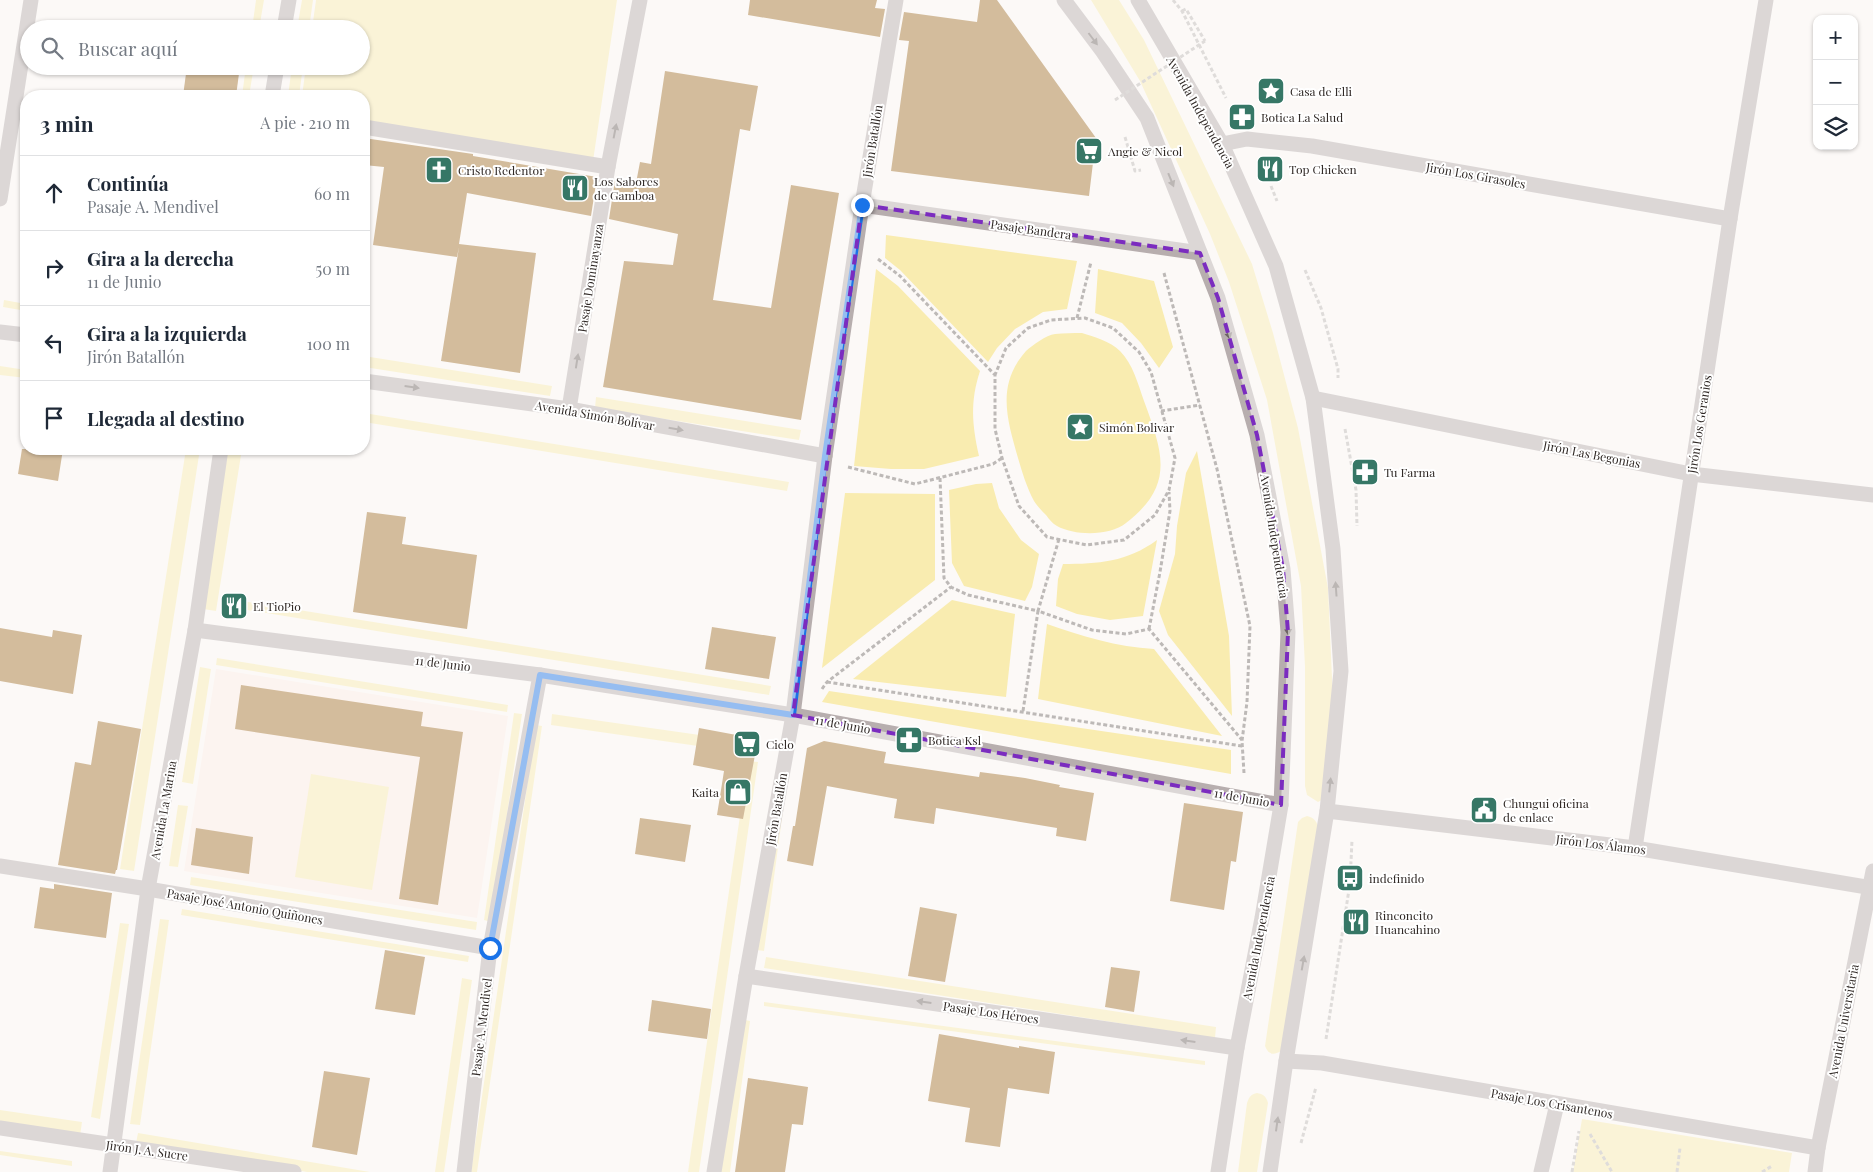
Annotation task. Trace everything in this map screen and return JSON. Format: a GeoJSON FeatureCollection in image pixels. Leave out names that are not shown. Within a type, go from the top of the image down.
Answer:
{"type":"FeatureCollection","features":[{"type":"Feature","properties":{"kind":"street"},"geometry":{"type":"LineString","coordinates":[[28,20],[31,0]]}},
{"type":"Feature","properties":{"kind":"street"},"geometry":{"type":"LineString","coordinates":[[286,20],[289,0]]}},
{"type":"Feature","properties":{"kind":"street","name":"Pasaje Dominayanza"},"geometry":{"type":"LineString","coordinates":[[569,409],[608,167],[640,0]]}},
{"type":"Feature","properties":{"kind":"street","name":"Jirón Batallón"},"geometry":{"type":"LineString","coordinates":[[714,1172],[746,976],[793,715],[825,456],[862,205],[896,0]]}},
{"type":"Feature","properties":{"kind":"street","name":"Avenida Independencia"},"geometry":{"type":"LineString","coordinates":[[1064,0],[1103,52],[1147,118],[1218,298],[1257,435],[1283,569],[1288,632],[1281,805],[1262,918],[1236,1048],[1218,1172]]}},
{"type":"Feature","properties":{"kind":"street","name":"Avenida Independencia"},"geometry":{"type":"LineString","coordinates":[[1138,0],[1222,144],[1276,266],[1314,398],[1333,549],[1341,671],[1327,811],[1270,1172]]}},
{"type":"Feature","properties":{"kind":"street","name":"Jirón Los Geranios"},"geometry":{"type":"LineString","coordinates":[[1635,848],[1730,219],[1766,0]]}},
{"type":"Feature","properties":{"kind":"street"},"geometry":{"type":"LineString","coordinates":[[0,199],[20,71]]}},
{"type":"Feature","properties":{"kind":"street"},"geometry":{"type":"LineString","coordinates":[[273,90],[276,75]]}},
{"type":"Feature","properties":{"kind":"street"},"geometry":{"type":"LineString","coordinates":[[370,128],[608,167]]}},
{"type":"Feature","properties":{"kind":"street","name":"Jirón Los Girasoles"},"geometry":{"type":"LineString","coordinates":[[1222,144],[1247,139],[1312,146],[1730,219]]}},
{"type":"Feature","properties":{"kind":"street","name":"Pasaje Bandera"},"geometry":{"type":"LineString","coordinates":[[862,205],[1200,253]]}},
{"type":"Feature","properties":{"kind":"street"},"geometry":{"type":"LineString","coordinates":[[0,332],[20,334]]}},
{"type":"Feature","properties":{"kind":"street","name":"Avenida Simón Bolívar"},"geometry":{"type":"LineString","coordinates":[[370,382],[569,409],[825,456]]}},
{"type":"Feature","properties":{"kind":"street","name":"Jirón Las Begonias"},"geometry":{"type":"LineString","coordinates":[[1314,398],[1691,474],[1873,495]]}},
{"type":"Feature","properties":{"kind":"street","name":"Avenida La Marina"},"geometry":{"type":"LineString","coordinates":[[110,1172],[148,889],[195,630],[220,455]]}},
{"type":"Feature","properties":{"kind":"street","name":"11 de Junio"},"geometry":{"type":"LineString","coordinates":[[195,630],[540,675],[793,715],[1281,805]]}},
{"type":"Feature","properties":{"kind":"street","name":"Pasaje A. Mendivel"},"geometry":{"type":"LineString","coordinates":[[464,1172],[490,948],[540,675]]}},
{"type":"Feature","properties":{"kind":"street","name":"Jirón Los Álamos"},"geometry":{"type":"LineString","coordinates":[[1327,811],[1635,848],[1871,888]]}},
{"type":"Feature","properties":{"kind":"street","name":"Pasaje José Antonio Quiñones"},"geometry":{"type":"LineString","coordinates":[[0,866],[148,889],[490,948]]}},
{"type":"Feature","properties":{"kind":"street","name":"Avenida Universitaria"},"geometry":{"type":"LineString","coordinates":[[1815,1172],[1818,1148],[1873,871]]}},
{"type":"Feature","properties":{"kind":"street","name":"Pasaje Los Héroes"},"geometry":{"type":"LineString","coordinates":[[746,976],[1236,1048]]}},
{"type":"Feature","properties":{"kind":"street","name":"Pasaje Los Crisantenos"},"geometry":{"type":"LineString","coordinates":[[1286,1062],[1322,1063],[1818,1148]]}},
{"type":"Feature","properties":{"kind":"street"},"geometry":{"type":"LineString","coordinates":[[1541,1172],[1558,1104]]}},
{"type":"Feature","properties":{"kind":"street","name":"Jirón J. A. Sucre"},"geometry":{"type":"LineString","coordinates":[[0,1128],[294,1172]]}},
{"type":"Feature","properties":{"kind":"path"},"geometry":{"type":"LineString","coordinates":[[1115,100],[1205,41],[1186,9],[1182,11]]}},
{"type":"Feature","properties":{"kind":"path"},"geometry":{"type":"LineString","coordinates":[[874,256],[900,276],[995,375]]}},
{"type":"Feature","properties":{"kind":"path"},"geometry":{"type":"LineString","coordinates":[[1077,318],[1092,256]]}},
{"type":"Feature","properties":{"kind":"path"},"geometry":{"type":"LineString","coordinates":[[1162,266],[1216,469],[1250,626],[1247,702],[1242,743],[1244,782]]}},
{"type":"Feature","properties":{"kind":"path"},"geometry":{"type":"LineString","coordinates":[[1149,629],[1170,510],[1169,490],[1175,458],[1150,372],[1139,352],[1113,328],[1085,318],[1052,320],[1028,328],[1006,348],[995,375],[995,429],[1002,458],[1019,506],[1047,537],[1087,546],[1124,540],[1155,515],[1169,490]]}},
{"type":"Feature","properties":{"kind":"path"},"geometry":{"type":"LineString","coordinates":[[1161,411],[1200,405]]}},
{"type":"Feature","properties":{"kind":"path"},"geometry":{"type":"LineString","coordinates":[[825,456],[841,466],[914,484],[993,464],[1002,458]]}},
{"type":"Feature","properties":{"kind":"path"},"geometry":{"type":"LineString","coordinates":[[940,478],[944,578],[951,587],[968,595],[1038,611],[1092,630],[1126,634],[1149,629]]}},
{"type":"Feature","properties":{"kind":"path"},"geometry":{"type":"LineString","coordinates":[[1022,711],[1038,611],[1059,539]]}},
{"type":"Feature","properties":{"kind":"path"},"geometry":{"type":"LineString","coordinates":[[793,715],[811,703],[826,682],[951,587]]}},
{"type":"Feature","properties":{"kind":"path"},"geometry":{"type":"LineString","coordinates":[[1149,629],[1242,743]]}},
{"type":"Feature","properties":{"kind":"path"},"geometry":{"type":"LineString","coordinates":[[826,682],[1242,743]]}},
{"type":"Feature","properties":{"kind":"path"},"geometry":{"type":"LineString","coordinates":[[1677,1172],[1680,1144]]}},
{"type":"Feature","properties":{"kind":"highlighted area"},"geometry":{"type":"Polygon","coordinates":[[[862,205],[1200,253],[1218,298],[1257,435],[1283,569],[1288,632],[1281,805],[793,715],[862,205]]]}},
{"type":"Feature","properties":{"kind":"shaded area"},"geometry":{"type":"Polygon","coordinates":[[[256,0],[264,0],[261,20],[253,20],[256,0]]]}},
{"type":"Feature","properties":{"kind":"shaded area"},"geometry":{"type":"Polygon","coordinates":[[[302,0],[313,0],[310,20],[299,20],[302,0]]]}},
{"type":"Feature","properties":{"kind":"shaded area"},"geometry":{"type":"Polygon","coordinates":[[[316,0],[617,0],[593,161],[370,126],[370,90],[303,90],[305,75],[370,75],[370,20],[313,20],[316,0]]]}},
{"type":"Feature","properties":{"kind":"shaded area"},"geometry":{"type":"Polygon","coordinates":[[[1091,0],[1119,0],[1144,40],[1252,264],[1273,333],[1298,428],[1328,588],[1333,700],[1327,797],[1318,802],[1307,795],[1305,786],[1305,667],[1301,586],[1267,400],[1229,282],[1210,234],[1140,81],[1091,0]]]}},
{"type":"Feature","properties":{"kind":"shaded area"},"geometry":{"type":"Polygon","coordinates":[[[245,75],[252,75],[250,90],[243,90],[245,75]]]}},
{"type":"Feature","properties":{"kind":"shaded area"},"geometry":{"type":"Polygon","coordinates":[[[291,75],[302,75],[300,90],[289,90],[291,75]]]}},
{"type":"Feature","properties":{"kind":"shaded area"},"geometry":{"type":"Polygon","coordinates":[[[886,235],[1077,261],[1067,309],[1043,312],[1015,329],[997,348],[988,362],[900,270],[885,258],[886,235]]]}},
{"type":"Feature","properties":{"kind":"shaded area"},"geometry":{"type":"Polygon","coordinates":[[[876,269],[898,286],[980,371],[973,403],[979,456],[924,469],[854,466],[876,269]]]}},
{"type":"Feature","properties":{"kind":"shaded area"},"geometry":{"type":"Polygon","coordinates":[[[1098,269],[1154,281],[1173,347],[1159,368],[1141,343],[1122,323],[1095,313],[1098,269]]]}},
{"type":"Feature","properties":{"kind":"shaded area"},"geometry":{"type":"Polygon","coordinates":[[[4,300],[20,303],[20,310],[3,307],[4,300]]]}},
{"type":"Feature","properties":{"kind":"shaded area"},"geometry":{"type":"Polygon","coordinates":[[[1082,333],[1112,345],[1125,356],[1137,381],[1160,452],[1158,481],[1152,495],[1142,509],[1119,527],[1092,533],[1073,532],[1057,526],[1035,503],[1027,485],[1010,430],[1007,403],[1007,390],[1011,377],[1026,351],[1051,335],[1082,333]]]}},
{"type":"Feature","properties":{"kind":"shaded area"},"geometry":{"type":"Polygon","coordinates":[[[370,357],[552,386],[550,396],[370,368],[370,357]]]}},
{"type":"Feature","properties":{"kind":"shaded area"},"geometry":{"type":"Polygon","coordinates":[[[0,366],[20,369],[20,377],[0,375],[0,366]]]}},
{"type":"Feature","properties":{"kind":"shaded area"},"geometry":{"type":"Polygon","coordinates":[[[596,397],[801,430],[799,440],[595,408],[596,397]]]}},
{"type":"Feature","properties":{"kind":"shaded area"},"geometry":{"type":"Polygon","coordinates":[[[370,414],[789,482],[787,491],[370,423],[370,414]]]}},
{"type":"Feature","properties":{"kind":"shaded area"},"geometry":{"type":"Polygon","coordinates":[[[1197,451],[1229,636],[1232,716],[1168,635],[1159,611],[1175,554],[1177,526],[1186,473],[1197,451]]]}},
{"type":"Feature","properties":{"kind":"shaded area"},"geometry":{"type":"Polygon","coordinates":[[[185,455],[199,455],[134,871],[120,869],[185,455]]]}},
{"type":"Feature","properties":{"kind":"shaded area"},"geometry":{"type":"Polygon","coordinates":[[[227,455],[241,455],[216,611],[203,609],[227,455]]]}},
{"type":"Feature","properties":{"kind":"shaded area"},"geometry":{"type":"Polygon","coordinates":[[[992,483],[999,508],[1021,540],[1039,554],[1032,587],[1025,601],[964,586],[952,563],[949,490],[976,484],[992,483]]]}},
{"type":"Feature","properties":{"kind":"shaded area"},"geometry":{"type":"Polygon","coordinates":[[[845,493],[935,494],[935,580],[822,668],[845,493]]]}},
{"type":"Feature","properties":{"kind":"shaded area"},"geometry":{"type":"Polygon","coordinates":[[[1157,540],[1143,616],[1110,620],[1077,614],[1056,606],[1058,579],[1063,564],[1112,560],[1135,553],[1157,540]]]}},
{"type":"Feature","properties":{"kind":"shaded area"},"geometry":{"type":"Polygon","coordinates":[[[230,599],[771,686],[769,695],[229,607],[230,599]]]}},
{"type":"Feature","properties":{"kind":"shaded area"},"geometry":{"type":"Polygon","coordinates":[[[952,600],[1015,614],[1006,697],[853,679],[952,600]]]}},
{"type":"Feature","properties":{"kind":"shaded area"},"geometry":{"type":"Polygon","coordinates":[[[1047,624],[1086,637],[1154,649],[1222,736],[1038,699],[1047,624]]]}},
{"type":"Feature","properties":{"kind":"shaded area"},"geometry":{"type":"Polygon","coordinates":[[[217,658],[508,705],[507,712],[216,665],[217,658]]]}},
{"type":"Feature","properties":{"kind":"shaded area"},"geometry":{"type":"Polygon","coordinates":[[[200,667],[211,669],[193,784],[182,782],[200,667]]]}},
{"type":"Feature","properties":{"kind":"shaded area"},"geometry":{"type":"Polygon","coordinates":[[[216,669],[508,716],[477,918],[184,871],[216,669]]]}},
{"type":"Feature","properties":{"kind":"shaded area"},"geometry":{"type":"Polygon","coordinates":[[[829,691],[1231,750],[1231,774],[822,702],[829,691]]]}},
{"type":"Feature","properties":{"kind":"shaded area"},"geometry":{"type":"Polygon","coordinates":[[[514,713],[522,714],[491,922],[484,920],[514,713]]]}},
{"type":"Feature","properties":{"kind":"shaded area"},"geometry":{"type":"Polygon","coordinates":[[[552,714],[742,741],[740,752],[551,725],[552,714]]]}},
{"type":"Feature","properties":{"kind":"shaded area"},"geometry":{"type":"Polygon","coordinates":[[[536,725],[542,726],[477,1172],[471,1172],[536,725]]]}},
{"type":"Feature","properties":{"kind":"shaded area"},"geometry":{"type":"Polygon","coordinates":[[[790,759],[764,951],[757,950],[790,759]]]}},
{"type":"Feature","properties":{"kind":"shaded area"},"geometry":{"type":"Polygon","coordinates":[[[748,761],[758,762],[699,1172],[688,1172],[748,761]]]}},
{"type":"Feature","properties":{"kind":"shaded area"},"geometry":{"type":"Polygon","coordinates":[[[311,774],[389,787],[372,890],[295,877],[311,774]]]}},
{"type":"Feature","properties":{"kind":"shaded area"},"geometry":{"type":"Polygon","coordinates":[[[178,805],[188,806],[178,867],[169,866],[178,805]]]}},
{"type":"Feature","properties":{"kind":"shaded area"},"geometry":{"type":"Polygon","coordinates":[[[1307,816],[1314,820],[1318,827],[1281,1051],[1273,1054],[1265,1046],[1298,822],[1307,816]]]}},
{"type":"Feature","properties":{"kind":"shaded area"},"geometry":{"type":"Polygon","coordinates":[[[191,877],[477,922],[476,930],[190,885],[191,877]]]}},
{"type":"Feature","properties":{"kind":"shaded area"},"geometry":{"type":"Polygon","coordinates":[[[182,909],[469,956],[468,962],[181,915],[182,909]]]}},
{"type":"Feature","properties":{"kind":"shaded area"},"geometry":{"type":"Polygon","coordinates":[[[160,919],[169,920],[140,1125],[130,1124],[160,919]]]}},
{"type":"Feature","properties":{"kind":"shaded area"},"geometry":{"type":"Polygon","coordinates":[[[120,923],[129,924],[100,1119],[91,1117],[120,923]]]}},
{"type":"Feature","properties":{"kind":"shaded area"},"geometry":{"type":"Polygon","coordinates":[[[766,957],[1216,1027],[1215,1038],[764,968],[766,957]]]}},
{"type":"Feature","properties":{"kind":"shaded area"},"geometry":{"type":"Polygon","coordinates":[[[462,978],[472,980],[444,1172],[435,1172],[462,978]]]}},
{"type":"Feature","properties":{"kind":"shaded area"},"geometry":{"type":"Polygon","coordinates":[[[764,1002],[1205,1061],[1205,1065],[764,1006],[764,1002]]]}},
{"type":"Feature","properties":{"kind":"shaded area"},"geometry":{"type":"Polygon","coordinates":[[[740,1019],[750,1021],[730,1172],[720,1172],[740,1019]]]}},
{"type":"Feature","properties":{"kind":"shaded area"},"geometry":{"type":"Polygon","coordinates":[[[1257,1093],[1264,1096],[1268,1103],[1257,1172],[1238,1172],[1247,1103],[1250,1096],[1257,1093]]]}},
{"type":"Feature","properties":{"kind":"shaded area"},"geometry":{"type":"Polygon","coordinates":[[[0,1110],[82,1122],[80,1136],[0,1124],[0,1110]]]}},
{"type":"Feature","properties":{"kind":"shaded area"},"geometry":{"type":"Polygon","coordinates":[[[1582,1119],[1792,1153],[1789,1172],[1573,1172],[1582,1119]]]}},
{"type":"Feature","properties":{"kind":"shaded area"},"geometry":{"type":"Polygon","coordinates":[[[138,1133],[370,1172],[307,1172],[136,1143],[138,1133]]]}},
{"type":"Feature","properties":{"kind":"shaded area"},"geometry":{"type":"Polygon","coordinates":[[[0,1151],[72,1161],[72,1166],[0,1155],[0,1151]]]}},
{"type":"Feature","properties":{"kind":"building"},"geometry":{"type":"Polygon","coordinates":[[[750,0],[877,0],[875,8],[885,9],[880,37],[748,15],[750,0]]]}},
{"type":"Feature","properties":{"kind":"building"},"geometry":{"type":"Polygon","coordinates":[[[980,0],[997,0],[1096,138],[1089,196],[891,171],[909,41],[899,40],[904,12],[977,22],[980,0]]]}},
{"type":"Feature","properties":{"kind":"building"},"geometry":{"type":"Polygon","coordinates":[[[665,71],[758,86],[750,131],[740,129],[713,300],[771,308],[791,185],[839,193],[801,420],[603,387],[624,261],[673,265],[678,234],[609,219],[615,180],[636,183],[640,162],[651,164],[665,71]]]}},
{"type":"Feature","properties":{"kind":"building"},"geometry":{"type":"Polygon","coordinates":[[[186,75],[239,75],[237,90],[184,90],[186,75]]]}},
{"type":"Feature","properties":{"kind":"building"},"geometry":{"type":"Polygon","coordinates":[[[370,139],[473,154],[473,156],[597,177],[591,216],[467,193],[459,244],[536,253],[520,373],[441,361],[459,247],[457,257],[373,245],[384,167],[370,166],[370,139]]]}},
{"type":"Feature","properties":{"kind":"building"},"geometry":{"type":"Polygon","coordinates":[[[21,455],[62,455],[58,481],[18,474],[21,455]]]}},
{"type":"Feature","properties":{"kind":"building"},"geometry":{"type":"Polygon","coordinates":[[[367,512],[406,517],[402,544],[477,555],[467,629],[353,612],[367,512]]]}},
{"type":"Feature","properties":{"kind":"building"},"geometry":{"type":"Polygon","coordinates":[[[712,627],[776,637],[769,679],[705,669],[712,627]]]}},
{"type":"Feature","properties":{"kind":"building"},"geometry":{"type":"Polygon","coordinates":[[[0,628],[52,637],[53,630],[82,635],[73,694],[0,681],[0,628]]]}},
{"type":"Feature","properties":{"kind":"building"},"geometry":{"type":"Polygon","coordinates":[[[241,685],[423,712],[421,726],[463,732],[438,905],[399,899],[420,757],[235,729],[241,685]]]}},
{"type":"Feature","properties":{"kind":"building"},"geometry":{"type":"Polygon","coordinates":[[[98,721],[141,729],[115,874],[58,865],[75,762],[91,765],[98,721]]]}},
{"type":"Feature","properties":{"kind":"building"},"geometry":{"type":"Polygon","coordinates":[[[699,728],[758,739],[743,819],[717,815],[724,771],[693,765],[699,728]]]}},
{"type":"Feature","properties":{"kind":"building"},"geometry":{"type":"Polygon","coordinates":[[[824,741],[886,752],[884,763],[979,777],[980,772],[1025,778],[1060,785],[1059,787],[1094,793],[1086,841],[1056,836],[1057,828],[936,808],[934,824],[894,818],[897,799],[827,786],[813,866],[787,861],[793,826],[795,826],[807,748],[824,741]]]}},
{"type":"Feature","properties":{"kind":"building"},"geometry":{"type":"Polygon","coordinates":[[[1184,803],[1243,812],[1236,862],[1231,861],[1224,910],[1170,901],[1184,803]]]}},
{"type":"Feature","properties":{"kind":"building"},"geometry":{"type":"Polygon","coordinates":[[[640,818],[691,825],[685,862],[635,854],[640,818]]]}},
{"type":"Feature","properties":{"kind":"building"},"geometry":{"type":"Polygon","coordinates":[[[196,828],[253,837],[249,874],[191,865],[196,828]]]}},
{"type":"Feature","properties":{"kind":"building"},"geometry":{"type":"Polygon","coordinates":[[[54,884],[112,893],[106,938],[34,928],[40,887],[54,889],[54,884]]]}},
{"type":"Feature","properties":{"kind":"building"},"geometry":{"type":"Polygon","coordinates":[[[920,907],[957,914],[945,982],[908,976],[920,907]]]}},
{"type":"Feature","properties":{"kind":"building"},"geometry":{"type":"Polygon","coordinates":[[[385,950],[425,957],[415,1015],[375,1009],[385,950]]]}},
{"type":"Feature","properties":{"kind":"building"},"geometry":{"type":"Polygon","coordinates":[[[1111,967],[1140,971],[1134,1012],[1105,1007],[1111,967]]]}},
{"type":"Feature","properties":{"kind":"building"},"geometry":{"type":"Polygon","coordinates":[[[652,1000],[711,1009],[707,1039],[648,1031],[652,1000]]]}},
{"type":"Feature","properties":{"kind":"building"},"geometry":{"type":"Polygon","coordinates":[[[939,1034],[1019,1048],[1019,1046],[1055,1052],[1049,1094],[1008,1088],[1000,1147],[965,1142],[970,1108],[928,1101],[939,1034]]]}},
{"type":"Feature","properties":{"kind":"building"},"geometry":{"type":"Polygon","coordinates":[[[324,1071],[370,1078],[357,1155],[312,1147],[324,1071]]]}},
{"type":"Feature","properties":{"kind":"building"},"geometry":{"type":"Polygon","coordinates":[[[748,1078],[808,1087],[803,1125],[792,1124],[785,1172],[735,1172],[748,1078]]]}},
{"type":"Feature","properties":{"kind":"place","name":"Casa de Elli"},"geometry":{"type":"Point","coordinates":[1271,91]}},
{"type":"Feature","properties":{"kind":"place","name":"Botica La Salud"},"geometry":{"type":"Point","coordinates":[1242,117]}},
{"type":"Feature","properties":{"kind":"place","name":"Angie & Nicol"},"geometry":{"type":"Point","coordinates":[1089,151]}},
{"type":"Feature","properties":{"kind":"place","name":"Top Chicken"},"geometry":{"type":"Point","coordinates":[1270,169]}},
{"type":"Feature","properties":{"kind":"place","name":"Cristo Redentor"},"geometry":{"type":"Point","coordinates":[439,170]}},
{"type":"Feature","properties":{"kind":"place","name":"Los Sabores de Gamboa"},"geometry":{"type":"Point","coordinates":[575,188]}},
{"type":"Feature","properties":{"kind":"place","name":"Simón Bolivar"},"geometry":{"type":"Point","coordinates":[1080,427]}},
{"type":"Feature","properties":{"kind":"place","name":"Tu Farma"},"geometry":{"type":"Point","coordinates":[1365,472]}},
{"type":"Feature","properties":{"kind":"place","name":"El TioPio"},"geometry":{"type":"Point","coordinates":[234,606]}},
{"type":"Feature","properties":{"kind":"place","name":"Botica Ksl"},"geometry":{"type":"Point","coordinates":[909,740]}},
{"type":"Feature","properties":{"kind":"place","name":"Cielo"},"geometry":{"type":"Point","coordinates":[747,744]}},
{"type":"Feature","properties":{"kind":"place","name":"Kaita"},"geometry":{"type":"Point","coordinates":[738,792]}},
{"type":"Feature","properties":{"kind":"place","name":"Chungui oficina de enlace"},"geometry":{"type":"Point","coordinates":[1484,810]}},
{"type":"Feature","properties":{"kind":"place","name":"indefinido"},"geometry":{"type":"Point","coordinates":[1350,878]}},
{"type":"Feature","properties":{"kind":"place","name":"Rinconcito Huancahino"},"geometry":{"type":"Point","coordinates":[1356,922]}},
{"type":"Feature","properties":{"kind":"route"},"geometry":{"type":"LineString","coordinates":[[490,948],[540,675],[793,715],[825,456],[862,205]]}}]}
